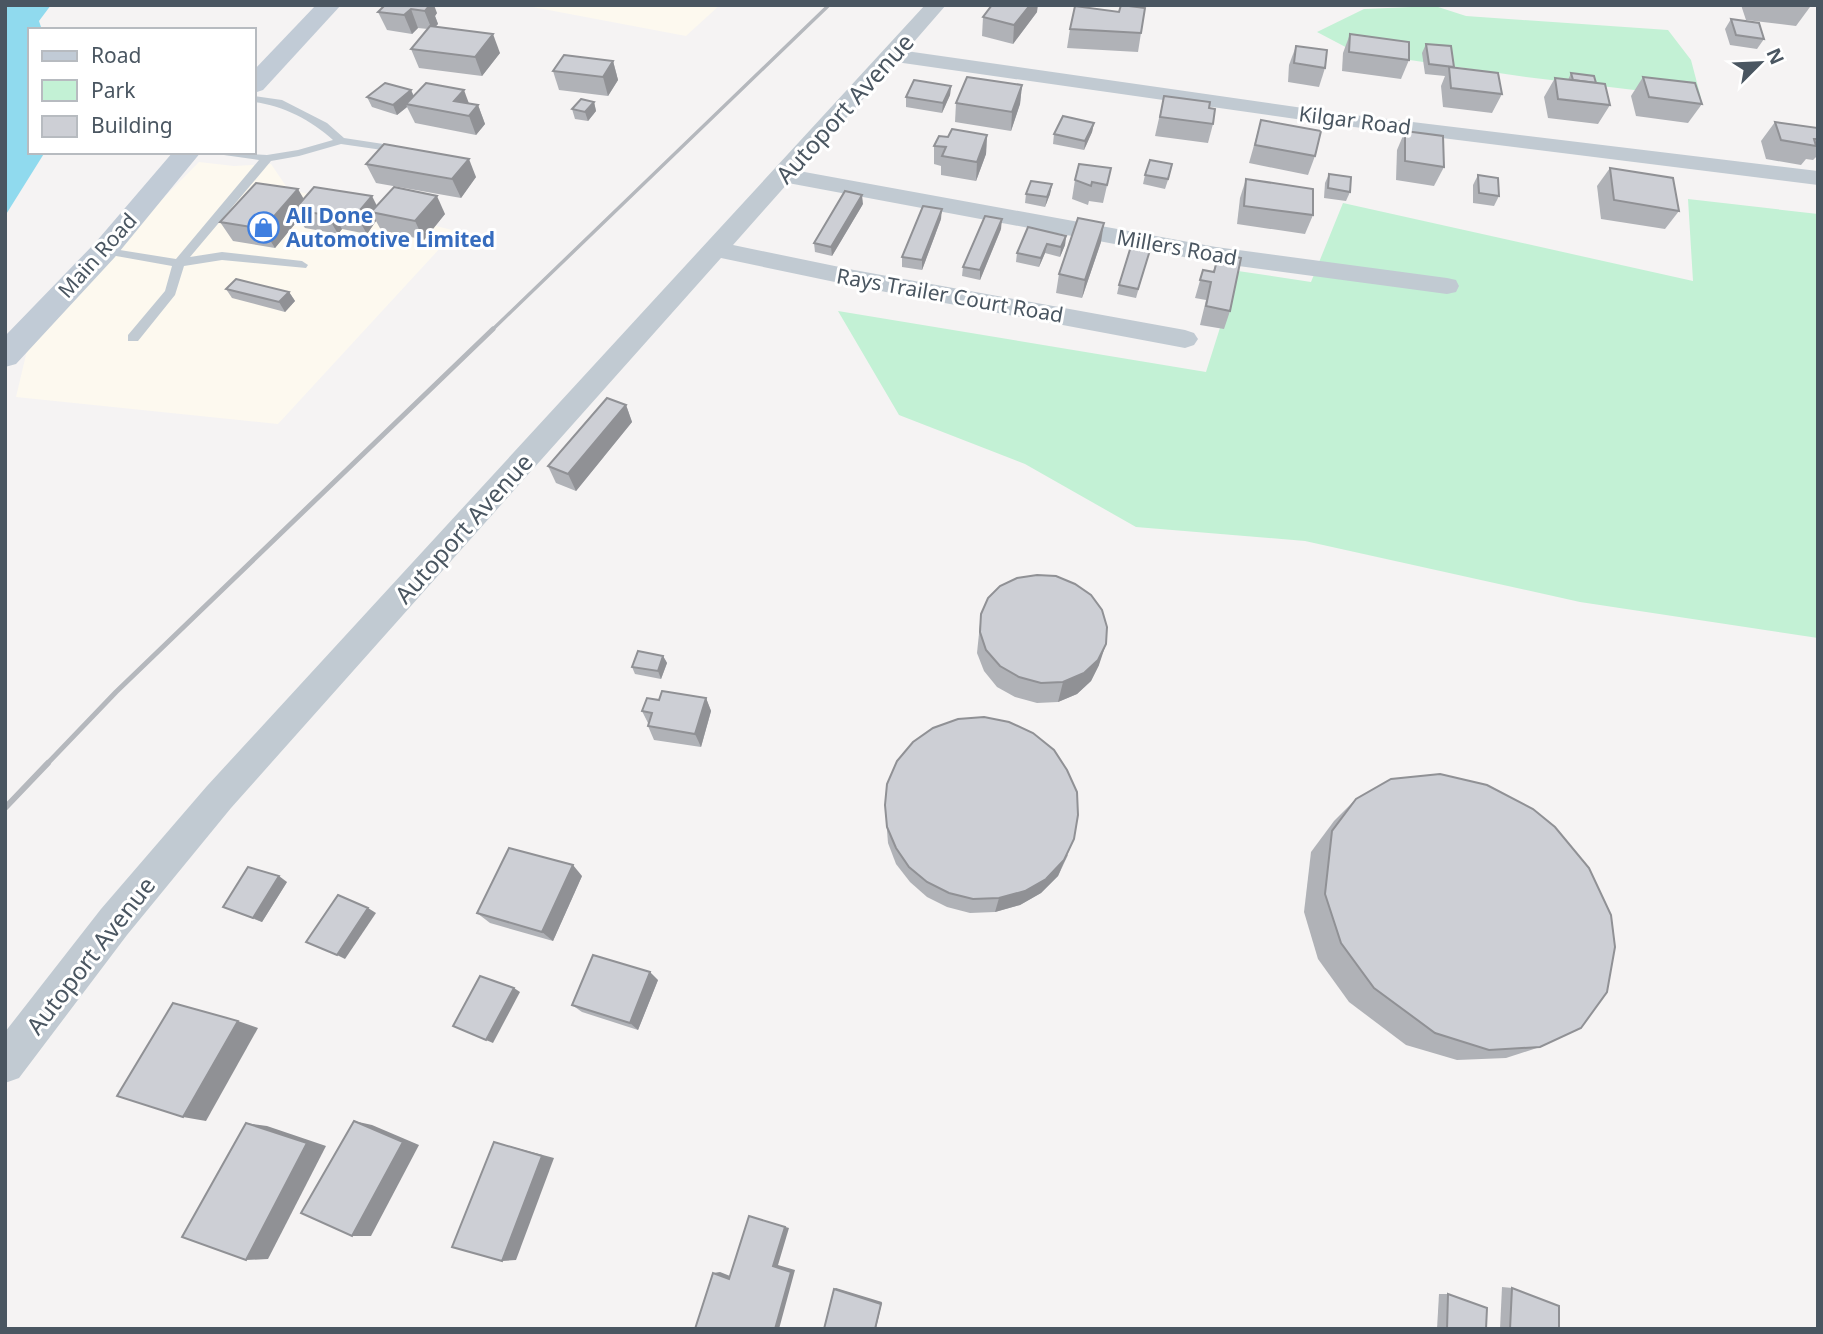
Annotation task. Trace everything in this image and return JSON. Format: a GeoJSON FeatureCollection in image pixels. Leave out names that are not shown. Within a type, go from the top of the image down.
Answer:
{"type":"FeatureCollection","features":[{"type":"Feature","properties":{"kind":"main road"},"geometry":{"type":"LineString","coordinates":[[256,83],[328,5]]}},
{"type":"Feature","properties":{"kind":"main road","name":"Main Road"},"geometry":{"type":"LineString","coordinates":[[5,356],[105,250],[186,154]]}},
{"type":"Feature","properties":{"kind":"street","name":"Autoport Avenue"},"geometry":{"type":"LineString","coordinates":[[5,1064],[114,922],[219,797],[936,5]]}},
{"type":"Feature","properties":{"kind":"street","name":"Kilgar Road"},"geometry":{"type":"LineString","coordinates":[[892,55],[1338,119],[1818,178]]}},
{"type":"Feature","properties":{"kind":"street","name":"Millers Road"},"geometry":{"type":"LineString","coordinates":[[784,175],[1216,254],[1447,286]]}},
{"type":"Feature","properties":{"kind":"street","name":"Rays Trailer Court Road"},"geometry":{"type":"LineString","coordinates":[[715,249],[868,281],[1185,338]]}},
{"type":"Feature","properties":{"kind":"lane"},"geometry":{"type":"LineString","coordinates":[[256,99],[278,102],[323,125],[341,141]]}},
{"type":"Feature","properties":{"kind":"lane"},"geometry":{"type":"LineString","coordinates":[[238,154],[267,158],[299,153],[341,141],[422,153]]}},
{"type":"Feature","properties":{"kind":"lane"},"geometry":{"type":"LineString","coordinates":[[133,338],[171,292],[179,263],[267,158]]}},
{"type":"Feature","properties":{"kind":"lane"},"geometry":{"type":"LineString","coordinates":[[105,250],[179,263],[222,256],[302,265]]}},
{"type":"Feature","properties":{"kind":"shaded area"},"geometry":{"type":"Polygon","coordinates":[[[522,5],[720,5],[686,36],[522,5]]]}},
{"type":"Feature","properties":{"kind":"shaded area"},"geometry":{"type":"Polygon","coordinates":[[[199,162],[234,166],[271,164],[288,189],[460,232],[442,246],[278,424],[16,397],[29,342],[121,241],[199,162]]]}},
{"type":"Feature","properties":{"kind":"green space"},"geometry":{"type":"Polygon","coordinates":[[[1435,6],[1466,16],[1668,30],[1691,60],[1701,98],[1526,77],[1355,52],[1317,32],[1364,9],[1435,6]]]}},
{"type":"Feature","properties":{"kind":"green space"},"geometry":{"type":"Polygon","coordinates":[[[1688,199],[1818,214],[1818,638],[1580,602],[1305,541],[1136,527],[1025,464],[899,415],[838,311],[1206,372],[1238,271],[1311,282],[1343,203],[1693,281],[1688,199]]]}},
{"type":"Feature","properties":{"kind":"water"},"geometry":{"type":"Polygon","coordinates":[[[5,5],[51,5],[39,21],[41,28],[28,28],[28,154],[44,154],[5,216],[5,5]]]}},
{"type":"Feature","properties":{"kind":"building"},"geometry":{"type":"Polygon","coordinates":[[[385,5],[430,5],[425,11],[411,9],[404,15],[378,12],[385,5]]]}},
{"type":"Feature","properties":{"kind":"building"},"geometry":{"type":"Polygon","coordinates":[[[992,5],[1030,5],[1014,25],[983,17],[992,5]]]}},
{"type":"Feature","properties":{"kind":"building"},"geometry":{"type":"Polygon","coordinates":[[[1121,5],[1145,8],[1141,33],[1070,29],[1075,6],[1119,12],[1121,5]]]}},
{"type":"Feature","properties":{"kind":"building"},"geometry":{"type":"Polygon","coordinates":[[[1731,19],[1759,23],[1764,39],[1736,35],[1731,19]]]}},
{"type":"Feature","properties":{"kind":"building"},"geometry":{"type":"Polygon","coordinates":[[[430,26],[493,34],[475,57],[411,49],[430,26]]]}},
{"type":"Feature","properties":{"kind":"building"},"geometry":{"type":"Polygon","coordinates":[[[1350,34],[1409,42],[1409,60],[1349,52],[1350,34]]]}},
{"type":"Feature","properties":{"kind":"building"},"geometry":{"type":"Polygon","coordinates":[[[1426,44],[1451,46],[1454,67],[1429,64],[1426,44]]]}},
{"type":"Feature","properties":{"kind":"building"},"geometry":{"type":"Polygon","coordinates":[[[1296,46],[1327,50],[1325,68],[1294,63],[1296,46]]]}},
{"type":"Feature","properties":{"kind":"building"},"geometry":{"type":"Polygon","coordinates":[[[564,55],[613,61],[603,77],[553,71],[564,55]]]}},
{"type":"Feature","properties":{"kind":"building"},"geometry":{"type":"Polygon","coordinates":[[[1449,67],[1498,73],[1502,94],[1451,88],[1449,67]]]}},
{"type":"Feature","properties":{"kind":"building"},"geometry":{"type":"Polygon","coordinates":[[[1571,73],[1594,76],[1596,83],[1573,80],[1571,73]]]}},
{"type":"Feature","properties":{"kind":"building"},"geometry":{"type":"Polygon","coordinates":[[[967,77],[1022,85],[1012,112],[956,103],[967,77]]]}},
{"type":"Feature","properties":{"kind":"building"},"geometry":{"type":"Polygon","coordinates":[[[1643,77],[1695,83],[1702,104],[1649,97],[1643,77]]]}},
{"type":"Feature","properties":{"kind":"building"},"geometry":{"type":"Polygon","coordinates":[[[1555,78],[1605,84],[1610,105],[1558,99],[1555,78]]]}},
{"type":"Feature","properties":{"kind":"building"},"geometry":{"type":"Polygon","coordinates":[[[914,80],[951,86],[943,103],[906,97],[914,80]]]}},
{"type":"Feature","properties":{"kind":"building"},"geometry":{"type":"Polygon","coordinates":[[[385,83],[411,90],[393,105],[367,97],[385,83]]]}},
{"type":"Feature","properties":{"kind":"building"},"geometry":{"type":"Polygon","coordinates":[[[426,83],[464,90],[454,101],[478,105],[469,116],[406,104],[426,83]]]}},
{"type":"Feature","properties":{"kind":"building"},"geometry":{"type":"Polygon","coordinates":[[[1164,96],[1210,102],[1209,108],[1215,109],[1213,124],[1160,117],[1164,96]]]}},
{"type":"Feature","properties":{"kind":"building"},"geometry":{"type":"Polygon","coordinates":[[[581,99],[594,102],[585,112],[572,109],[581,99]]]}},
{"type":"Feature","properties":{"kind":"building"},"geometry":{"type":"Polygon","coordinates":[[[1063,116],[1094,123],[1085,141],[1054,134],[1063,116]]]}},
{"type":"Feature","properties":{"kind":"building"},"geometry":{"type":"Polygon","coordinates":[[[1261,120],[1321,131],[1315,156],[1255,145],[1261,120]]]}},
{"type":"Feature","properties":{"kind":"building"},"geometry":{"type":"Polygon","coordinates":[[[1775,122],[1818,128],[1818,139],[1814,139],[1816,146],[1781,140],[1775,122]]]}},
{"type":"Feature","properties":{"kind":"building"},"geometry":{"type":"Polygon","coordinates":[[[952,129],[987,135],[977,162],[942,156],[946,147],[934,146],[939,136],[948,137],[952,129]]]}},
{"type":"Feature","properties":{"kind":"building"},"geometry":{"type":"Polygon","coordinates":[[[1405,131],[1443,136],[1444,167],[1405,161],[1405,131]]]}},
{"type":"Feature","properties":{"kind":"building"},"geometry":{"type":"Polygon","coordinates":[[[384,144],[469,159],[452,179],[366,164],[384,144]]]}},
{"type":"Feature","properties":{"kind":"building"},"geometry":{"type":"Polygon","coordinates":[[[1150,160],[1172,164],[1168,179],[1145,175],[1150,160]]]}},
{"type":"Feature","properties":{"kind":"building"},"geometry":{"type":"Polygon","coordinates":[[[1079,164],[1111,168],[1107,185],[1092,182],[1091,186],[1075,180],[1079,164]]]}},
{"type":"Feature","properties":{"kind":"building"},"geometry":{"type":"Polygon","coordinates":[[[1610,168],[1673,178],[1679,211],[1614,200],[1610,168]]]}},
{"type":"Feature","properties":{"kind":"building"},"geometry":{"type":"Polygon","coordinates":[[[1329,174],[1351,177],[1350,192],[1328,188],[1329,174]]]}},
{"type":"Feature","properties":{"kind":"building"},"geometry":{"type":"Polygon","coordinates":[[[1478,175],[1498,178],[1499,196],[1479,193],[1478,175]]]}},
{"type":"Feature","properties":{"kind":"building"},"geometry":{"type":"Polygon","coordinates":[[[1246,179],[1313,189],[1313,215],[1244,206],[1246,179]]]}},
{"type":"Feature","properties":{"kind":"building"},"geometry":{"type":"Polygon","coordinates":[[[1031,181],[1052,184],[1047,197],[1026,194],[1031,181]]]}},
{"type":"Feature","properties":{"kind":"building"},"geometry":{"type":"Polygon","coordinates":[[[256,183],[298,189],[263,229],[220,222],[256,183]]]}},
{"type":"Feature","properties":{"kind":"building"},"geometry":{"type":"Polygon","coordinates":[[[314,187],[372,196],[356,215],[331,211],[327,215],[294,210],[314,187]]]}},
{"type":"Feature","properties":{"kind":"building"},"geometry":{"type":"Polygon","coordinates":[[[394,187],[437,196],[415,221],[371,212],[394,187]]]}},
{"type":"Feature","properties":{"kind":"building"},"geometry":{"type":"Polygon","coordinates":[[[845,191],[862,195],[831,247],[814,243],[845,191]]]}},
{"type":"Feature","properties":{"kind":"building"},"geometry":{"type":"Polygon","coordinates":[[[923,206],[942,209],[922,260],[902,257],[923,206]]]}},
{"type":"Feature","properties":{"kind":"building"},"geometry":{"type":"Polygon","coordinates":[[[985,216],[1002,219],[980,270],[963,267],[985,216]]]}},
{"type":"Feature","properties":{"kind":"building"},"geometry":{"type":"Polygon","coordinates":[[[1078,218],[1104,223],[1085,280],[1059,274],[1078,218]]]}},
{"type":"Feature","properties":{"kind":"building"},"geometry":{"type":"Polygon","coordinates":[[[1028,227],[1066,236],[1061,247],[1047,244],[1041,258],[1017,253],[1028,227]]]}},
{"type":"Feature","properties":{"kind":"building"},"geometry":{"type":"Polygon","coordinates":[[[1132,243],[1151,247],[1138,289],[1119,285],[1132,243]]]}},
{"type":"Feature","properties":{"kind":"building"},"geometry":{"type":"Polygon","coordinates":[[[1219,253],[1241,258],[1230,311],[1206,306],[1211,282],[1200,280],[1203,270],[1214,272],[1219,253]]]}},
{"type":"Feature","properties":{"kind":"building"},"geometry":{"type":"Polygon","coordinates":[[[236,279],[289,292],[279,302],[226,289],[236,279]]]}},
{"type":"Feature","properties":{"kind":"building"},"geometry":{"type":"Polygon","coordinates":[[[607,398],[626,405],[568,474],[548,466],[607,398]]]}},
{"type":"Feature","properties":{"kind":"building"},"geometry":{"type":"Polygon","coordinates":[[[1056,576],[1091,595],[1102,610],[1107,627],[1106,644],[1098,660],[1084,673],[1063,682],[1041,683],[1019,677],[1000,666],[986,650],[980,632],[981,614],[988,598],[1000,586],[1017,578],[1056,576]]]}},
{"type":"Feature","properties":{"kind":"building"},"geometry":{"type":"Polygon","coordinates":[[[638,651],[663,656],[658,671],[632,667],[638,651]]]}},
{"type":"Feature","properties":{"kind":"building"},"geometry":{"type":"Polygon","coordinates":[[[662,691],[706,698],[695,734],[648,726],[652,713],[642,711],[647,698],[659,700],[662,691]]]}},
{"type":"Feature","properties":{"kind":"building"},"geometry":{"type":"Polygon","coordinates":[[[984,717],[1009,722],[1033,733],[1054,750],[1077,792],[1078,815],[1074,839],[1064,860],[1046,879],[1025,891],[999,898],[973,899],[949,893],[927,882],[909,867],[896,848],[887,827],[885,805],[887,784],[897,761],[913,742],[933,728],[958,719],[984,717]]]}},
{"type":"Feature","properties":{"kind":"building"},"geometry":{"type":"Polygon","coordinates":[[[1440,774],[1487,785],[1533,809],[1555,827],[1589,868],[1611,915],[1615,947],[1607,992],[1581,1028],[1540,1047],[1489,1050],[1435,1033],[1374,988],[1341,943],[1325,894],[1332,831],[1356,799],[1391,779],[1440,774]]]}},
{"type":"Feature","properties":{"kind":"building"},"geometry":{"type":"Polygon","coordinates":[[[509,848],[573,865],[542,932],[477,913],[509,848]]]}},
{"type":"Feature","properties":{"kind":"building"},"geometry":{"type":"Polygon","coordinates":[[[248,867],[279,876],[253,918],[223,907],[248,867]]]}},
{"type":"Feature","properties":{"kind":"building"},"geometry":{"type":"Polygon","coordinates":[[[338,895],[368,908],[337,955],[306,942],[338,895]]]}},
{"type":"Feature","properties":{"kind":"building"},"geometry":{"type":"Polygon","coordinates":[[[593,955],[650,972],[630,1023],[572,1005],[593,955]]]}},
{"type":"Feature","properties":{"kind":"building"},"geometry":{"type":"Polygon","coordinates":[[[480,976],[514,988],[486,1040],[453,1026],[480,976]]]}},
{"type":"Feature","properties":{"kind":"building"},"geometry":{"type":"Polygon","coordinates":[[[173,1003],[238,1021],[183,1117],[117,1096],[173,1003]]]}},
{"type":"Feature","properties":{"kind":"building"},"geometry":{"type":"Polygon","coordinates":[[[354,1121],[403,1142],[352,1236],[301,1213],[354,1121]]]}},
{"type":"Feature","properties":{"kind":"building"},"geometry":{"type":"Polygon","coordinates":[[[246,1123],[307,1143],[246,1260],[182,1237],[246,1123]]]}},
{"type":"Feature","properties":{"kind":"building"},"geometry":{"type":"Polygon","coordinates":[[[494,1142],[542,1156],[502,1261],[452,1247],[494,1142]]]}},
{"type":"Feature","properties":{"kind":"building"},"geometry":{"type":"Polygon","coordinates":[[[749,1216],[785,1227],[773,1266],[791,1272],[775,1329],[695,1329],[713,1273],[729,1279],[749,1216]]]}},
{"type":"Feature","properties":{"kind":"building"},"geometry":{"type":"Polygon","coordinates":[[[1512,1288],[1559,1306],[1559,1329],[1510,1329],[1512,1288]]]}},
{"type":"Feature","properties":{"kind":"building"},"geometry":{"type":"Polygon","coordinates":[[[834,1289],[881,1304],[875,1329],[824,1329],[834,1289]]]}},
{"type":"Feature","properties":{"kind":"building"},"geometry":{"type":"Polygon","coordinates":[[[1448,1294],[1487,1308],[1486,1329],[1447,1329],[1448,1294]]]}},
{"type":"Feature","properties":{"kind":"railway"},"geometry":{"type":"LineString","coordinates":[[491,331],[829,5]]}},
{"type":"Feature","properties":{"kind":"railway"},"geometry":{"type":"LineString","coordinates":[[46,765],[116,692],[493,329]]}},
{"type":"Feature","properties":{"kind":"railway"},"geometry":{"type":"LineString","coordinates":[[5,808],[48,763]]}},
{"type":"Feature","properties":{"kind":"place","name":"All Done Automotive Limited"},"geometry":{"type":"Point","coordinates":[263,227]}}]}
